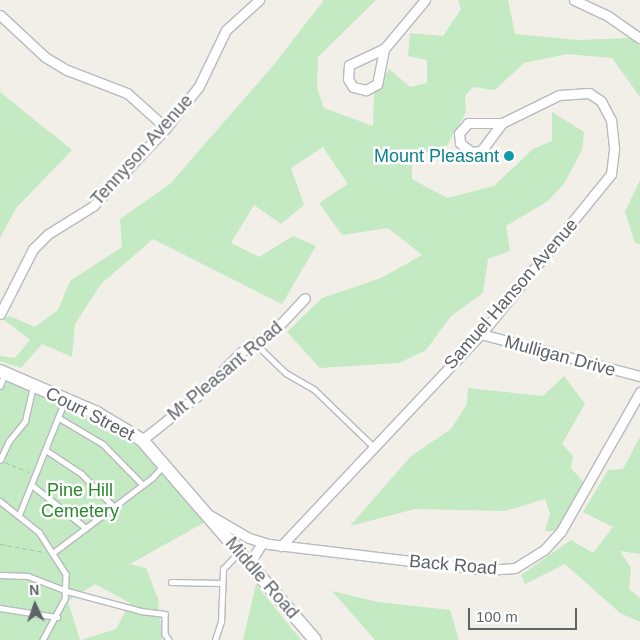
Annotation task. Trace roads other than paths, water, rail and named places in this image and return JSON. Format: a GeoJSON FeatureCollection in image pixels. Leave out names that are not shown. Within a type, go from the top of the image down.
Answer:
{"type":"FeatureCollection","features":[{"type":"Feature","properties":{"kind":"street","name":"Tennyson Avenue"},"geometry":{"type":"LineString","coordinates":[[0,314],[28,257],[40,241],[93,206],[166,128],[199,86],[226,30],[259,0]]}},
{"type":"Feature","properties":{"kind":"street"},"geometry":{"type":"LineString","coordinates":[[384,49],[377,84],[366,90],[353,87],[348,79],[349,65],[384,49],[425,0]]}},
{"type":"Feature","properties":{"kind":"street"},"geometry":{"type":"LineString","coordinates":[[574,0],[608,16],[640,38]]}},
{"type":"Feature","properties":{"kind":"street"},"geometry":{"type":"LineString","coordinates":[[0,15],[45,57],[67,70],[128,94],[166,128]]}},
{"type":"Feature","properties":{"kind":"street","name":"Samuel Hanson Avenue"},"geometry":{"type":"LineString","coordinates":[[281,546],[481,334],[608,180],[614,159],[609,114],[601,101],[589,93],[559,95],[502,123],[468,123],[459,133],[460,143],[471,152],[482,151],[502,123]]}},
{"type":"Feature","properties":{"kind":"street","name":"Mt Pleasant Road"},"geometry":{"type":"LineString","coordinates":[[142,440],[201,393],[241,352],[274,331],[305,298]]}},
{"type":"Feature","properties":{"kind":"street","name":"Mulligan Drive"},"geometry":{"type":"LineString","coordinates":[[481,334],[640,376]]}},
{"type":"Feature","properties":{"kind":"street","name":"Court Street"},"geometry":{"type":"LineString","coordinates":[[2,377],[33,386],[65,400],[113,422],[142,440],[210,516]]}},
{"type":"Feature","properties":{"kind":"street","name":"Back Road"},"geometry":{"type":"LineString","coordinates":[[210,516],[262,543],[491,570],[507,570],[524,564],[544,550],[561,531],[640,392]]}},
{"type":"Feature","properties":{"kind":"street","name":"Middle Road"},"geometry":{"type":"LineString","coordinates":[[210,516],[315,640]]}},
{"type":"Feature","properties":{"kind":"street"},"geometry":{"type":"LineString","coordinates":[[249,564],[262,543]]}},
{"type":"Feature","properties":{"kind":"lane"},"geometry":{"type":"LineString","coordinates":[[256,344],[286,373],[314,389],[374,447]]}},
{"type":"Feature","properties":{"kind":"lane"},"geometry":{"type":"LineString","coordinates":[[0,460],[9,441],[25,421],[33,386]]}},
{"type":"Feature","properties":{"kind":"lane"},"geometry":{"type":"LineString","coordinates":[[19,515],[65,400]]}},
{"type":"Feature","properties":{"kind":"lane"},"geometry":{"type":"LineString","coordinates":[[59,418],[103,444],[143,485]]}},
{"type":"Feature","properties":{"kind":"lane"},"geometry":{"type":"LineString","coordinates":[[46,450],[82,474],[114,507]]}},
{"type":"Feature","properties":{"kind":"lane"},"geometry":{"type":"LineString","coordinates":[[54,552],[143,485],[164,464]]}},
{"type":"Feature","properties":{"kind":"lane"},"geometry":{"type":"LineString","coordinates":[[32,485],[86,528]]}},
{"type":"Feature","properties":{"kind":"lane"},"geometry":{"type":"LineString","coordinates":[[0,501],[39,532],[54,552],[66,574],[67,592],[57,617],[43,640]]}},
{"type":"Feature","properties":{"kind":"lane"},"geometry":{"type":"LineString","coordinates":[[215,640],[221,622],[222,583],[226,563],[239,552]]}},
{"type":"Feature","properties":{"kind":"lane"},"geometry":{"type":"LineString","coordinates":[[0,575],[28,576],[67,592],[141,611],[164,614],[165,634],[169,640]]}},
{"type":"Feature","properties":{"kind":"lane"},"geometry":{"type":"LineString","coordinates":[[171,582],[222,583]]}},
{"type":"Feature","properties":{"kind":"lane"},"geometry":{"type":"LineString","coordinates":[[0,608],[57,617]]}},
{"type":"Feature","properties":{"kind":"place","name":"Mount Pleasant"},"geometry":{"type":"Point","coordinates":[509,156]}},
{"type":"Feature","properties":{"kind":"park label","name":"Pine Hill Cemetery"},"geometry":{"type":"Point","coordinates":[80,501]}}]}
